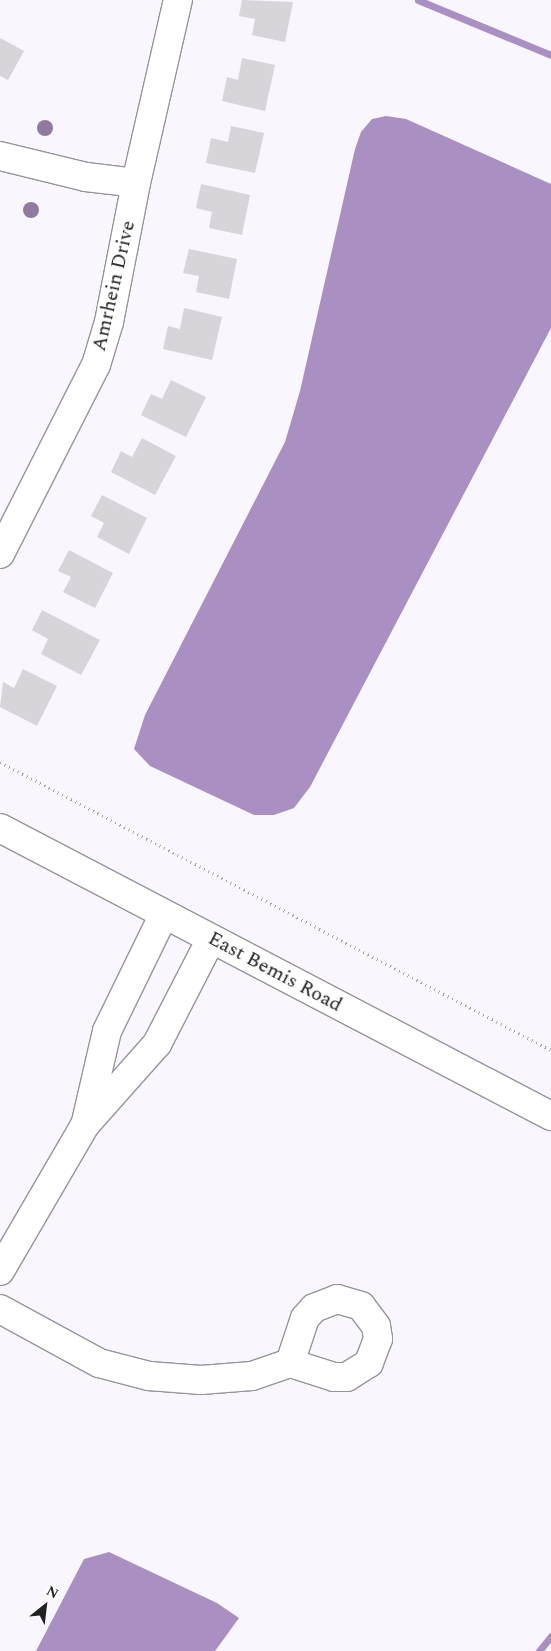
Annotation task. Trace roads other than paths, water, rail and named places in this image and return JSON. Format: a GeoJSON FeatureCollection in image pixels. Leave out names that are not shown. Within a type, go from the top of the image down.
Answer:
{"type":"FeatureCollection","features":[{"type":"Feature","properties":{"kind":"street","name":"Amrhein Drive"},"geometry":{"type":"LineString","coordinates":[[3,540],[96,365],[109,322],[136,183],[178,0]]}},
{"type":"Feature","properties":{"kind":"street"},"geometry":{"type":"LineString","coordinates":[[0,156],[78,176],[136,183]]}},
{"type":"Feature","properties":{"kind":"street","name":"East Bemis Road"},"geometry":{"type":"LineString","coordinates":[[0,828],[551,1116]]}},
{"type":"Feature","properties":{"kind":"street"},"geometry":{"type":"LineString","coordinates":[[85,1126],[107,1031],[164,914]]}},
{"type":"Feature","properties":{"kind":"street"},"geometry":{"type":"LineString","coordinates":[[0,1271],[85,1126],[157,1044],[211,939]]}},
{"type":"Feature","properties":{"kind":"street"},"geometry":{"type":"LineString","coordinates":[[0,1309],[99,1363],[149,1376],[201,1380],[252,1376],[290,1363]]}},
{"type":"Feature","properties":{"kind":"waterway"},"geometry":{"type":"LineString","coordinates":[[418,0],[551,55]]}},
{"type":"Feature","properties":{"kind":"waterway"},"geometry":{"type":"LineString","coordinates":[[539,1651],[551,1636]]}}]}
